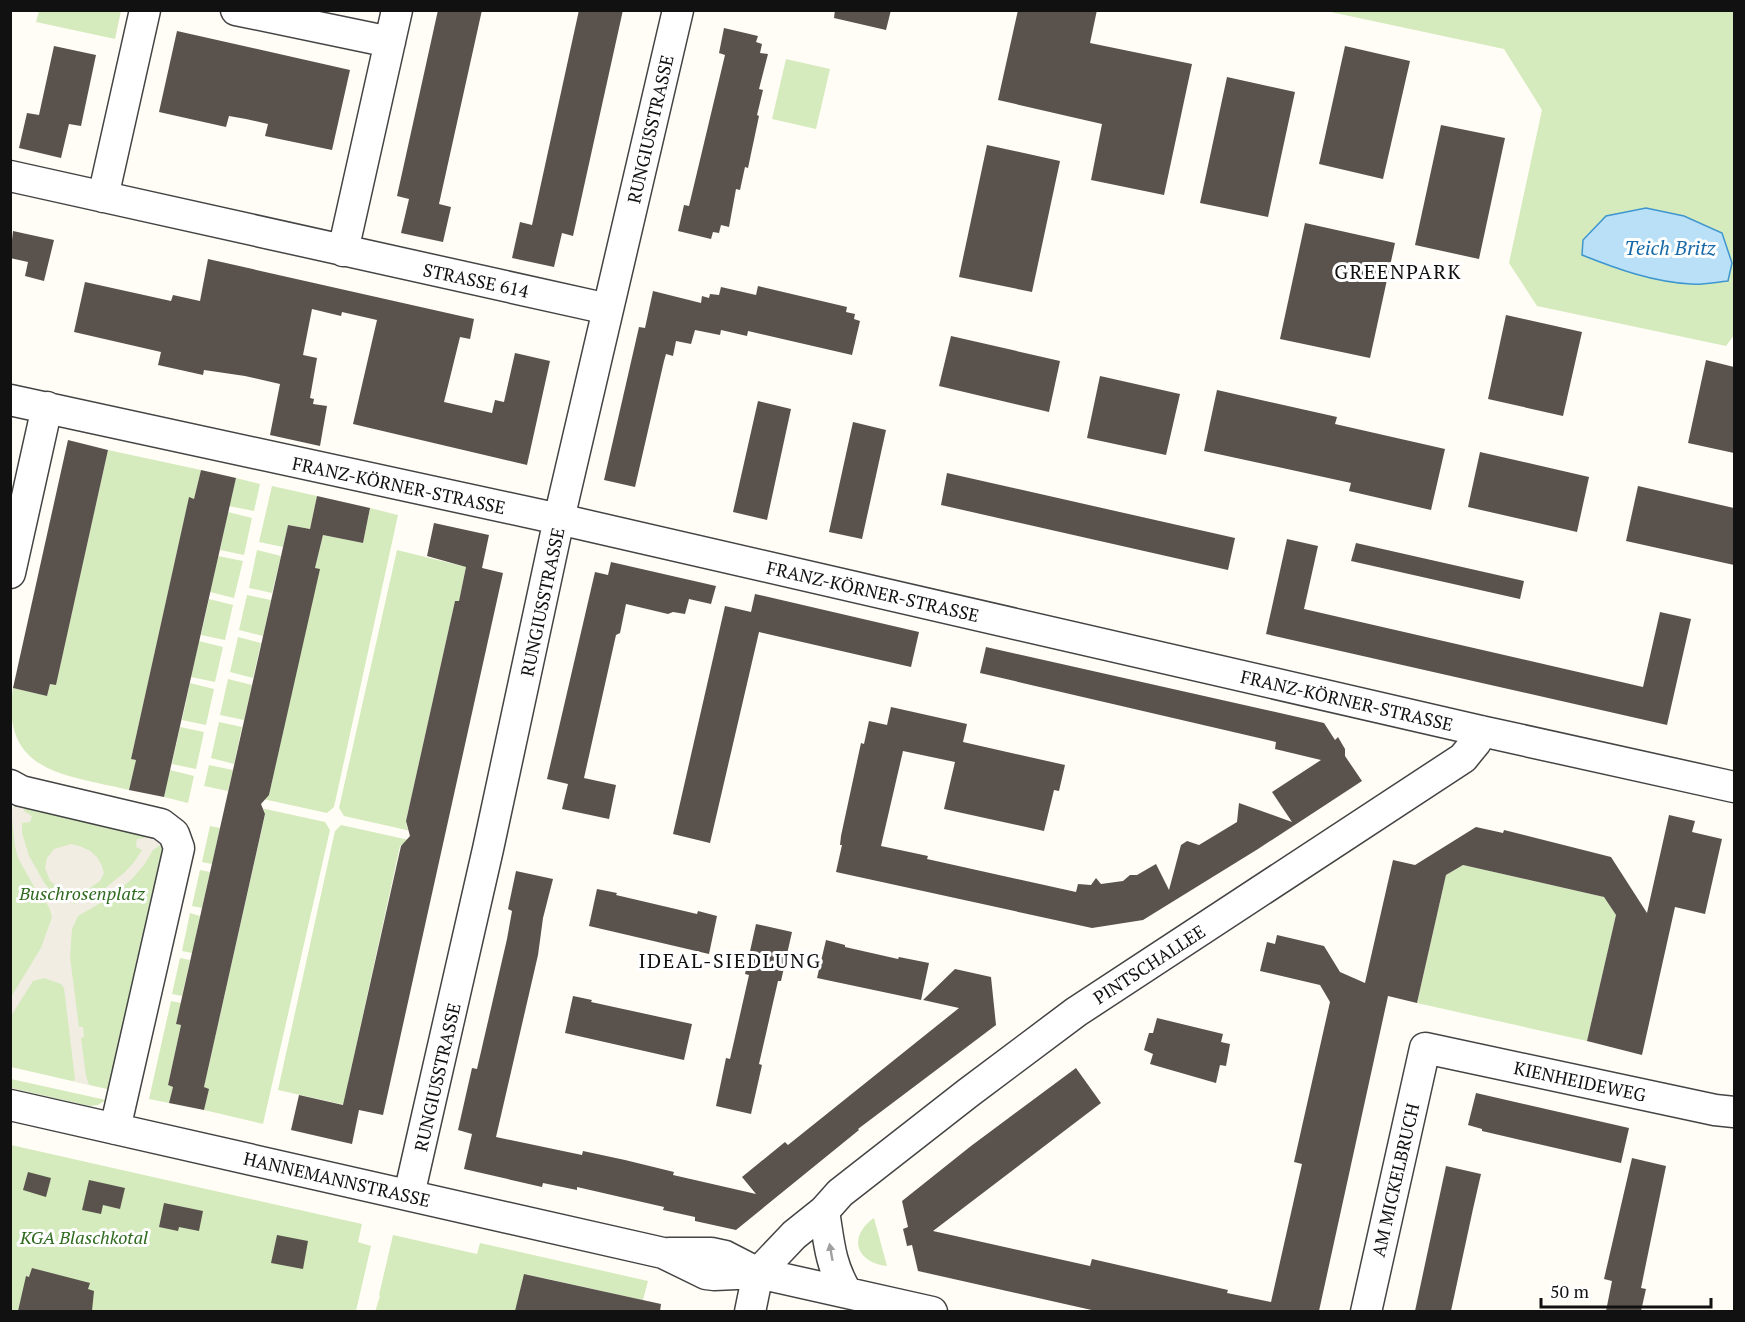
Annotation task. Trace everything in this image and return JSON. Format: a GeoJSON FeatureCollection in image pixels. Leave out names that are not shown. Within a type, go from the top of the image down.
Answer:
{"type":"FeatureCollection","features":[{"type":"Feature","properties":{"kind":"street"},"geometry":{"type":"LineString","coordinates":[[104,197],[144,10]]}},
{"type":"Feature","properties":{"kind":"street"},"geometry":{"type":"LineString","coordinates":[[236,10],[390,42]]}},
{"type":"Feature","properties":{"kind":"street"},"geometry":{"type":"LineString","coordinates":[[343,251],[397,10]]}},
{"type":"Feature","properties":{"kind":"street","name":"RUNGIUSSTRASSE"},"geometry":{"type":"LineString","coordinates":[[409,1195],[488,849],[559,519],[678,10]]}},
{"type":"Feature","properties":{"kind":"street","name":"STRASSE 614"},"geometry":{"type":"LineString","coordinates":[[10,176],[608,309]]}},
{"type":"Feature","properties":{"kind":"street","name":"FRANZ-KÖRNER-STRASSE"},"geometry":{"type":"LineString","coordinates":[[10,400],[559,519],[1734,787]]}},
{"type":"Feature","properties":{"kind":"street"},"geometry":{"type":"LineString","coordinates":[[10,573],[47,407]]}},
{"type":"Feature","properties":{"kind":"street","name":"PINTSCHALLEE"},"geometry":{"type":"LineString","coordinates":[[758,1273],[794,1235],[824,1211],[840,1193],[1076,1012],[1463,758],[1476,742],[1481,731]]}},
{"type":"Feature","properties":{"kind":"street"},"geometry":{"type":"LineString","coordinates":[[10,785],[21,791],[161,825],[174,834],[179,848],[115,1129]]}},
{"type":"Feature","properties":{"kind":"street","name":"KIENHEIDEWEG"},"geometry":{"type":"LineString","coordinates":[[1425,1048],[1734,1112]]}},
{"type":"Feature","properties":{"kind":"street","name":"AM MICKELBRUCH"},"geometry":{"type":"LineString","coordinates":[[1366,1311],[1425,1048]]}},
{"type":"Feature","properties":{"kind":"street","name":"HANNEMANNSTRASSE"},"geometry":{"type":"LineString","coordinates":[[10,1106],[663,1253],[714,1275],[758,1273],[932,1311]]}},
{"type":"Feature","properties":{"kind":"street"},"geometry":{"type":"LineString","coordinates":[[824,1211],[831,1257],[836,1274],[846,1291]]}},
{"type":"Feature","properties":{"kind":"street"},"geometry":{"type":"LineString","coordinates":[[750,1311],[758,1273]]}},
{"type":"Feature","properties":{"kind":"green space"},"geometry":{"type":"Polygon","coordinates":[[[39,10],[121,11],[115,39],[36,22],[39,10]]]}},
{"type":"Feature","properties":{"kind":"green space"},"geometry":{"type":"Polygon","coordinates":[[[1728,10],[1734,12],[1734,335],[1726,346],[1537,306],[1509,263],[1542,110],[1504,49],[1326,11],[1728,10]]]}},
{"type":"Feature","properties":{"kind":"green space"},"geometry":{"type":"Polygon","coordinates":[[[786,59],[830,69],[816,129],[772,119],[786,59]]]}},
{"type":"Feature","properties":{"kind":"green space"},"geometry":{"type":"Polygon","coordinates":[[[108,450],[201,470],[194,499],[189,498],[131,759],[136,760],[129,790],[83,780],[43,766],[28,754],[17,738],[12,716],[13,688],[47,696],[50,684],[56,684],[108,450]]]}},
{"type":"Feature","properties":{"kind":"green space"},"geometry":{"type":"Polygon","coordinates":[[[236,478],[260,484],[254,511],[229,506],[236,478]]]}},
{"type":"Feature","properties":{"kind":"green space"},"geometry":{"type":"Polygon","coordinates":[[[272,486],[317,496],[310,529],[288,525],[283,547],[259,542],[272,486]]]}},
{"type":"Feature","properties":{"kind":"green space"},"geometry":{"type":"Polygon","coordinates":[[[370,508],[398,515],[334,807],[327,813],[263,799],[269,795],[319,570],[315,568],[323,535],[363,543],[370,508]]]}},
{"type":"Feature","properties":{"kind":"green space"},"geometry":{"type":"Polygon","coordinates":[[[228,512],[252,518],[244,555],[220,550],[228,512]]]}},
{"type":"Feature","properties":{"kind":"green space"},"geometry":{"type":"Polygon","coordinates":[[[257,550],[281,556],[272,593],[249,588],[257,550]]]}},
{"type":"Feature","properties":{"kind":"green space"},"geometry":{"type":"Polygon","coordinates":[[[397,550],[466,567],[459,601],[455,601],[406,821],[407,828],[411,831],[344,816],[339,808],[397,550]]]}},
{"type":"Feature","properties":{"kind":"green space"},"geometry":{"type":"Polygon","coordinates":[[[218,556],[243,561],[234,598],[210,592],[218,556]]]}},
{"type":"Feature","properties":{"kind":"green space"},"geometry":{"type":"Polygon","coordinates":[[[247,595],[271,600],[263,636],[239,630],[247,595]]]}},
{"type":"Feature","properties":{"kind":"green space"},"geometry":{"type":"Polygon","coordinates":[[[209,599],[233,605],[225,640],[201,635],[209,599]]]}},
{"type":"Feature","properties":{"kind":"green space"},"geometry":{"type":"Polygon","coordinates":[[[238,637],[261,643],[253,678],[230,672],[238,637]]]}},
{"type":"Feature","properties":{"kind":"green space"},"geometry":{"type":"Polygon","coordinates":[[[199,641],[223,647],[215,682],[191,677],[199,641]]]}},
{"type":"Feature","properties":{"kind":"green space"},"geometry":{"type":"Polygon","coordinates":[[[228,679],[252,685],[244,720],[220,715],[228,679]]]}},
{"type":"Feature","properties":{"kind":"green space"},"geometry":{"type":"Polygon","coordinates":[[[190,683],[214,689],[206,725],[182,720],[190,683]]]}},
{"type":"Feature","properties":{"kind":"green space"},"geometry":{"type":"Polygon","coordinates":[[[219,722],[242,727],[234,764],[211,758],[219,722]]]}},
{"type":"Feature","properties":{"kind":"green space"},"geometry":{"type":"Polygon","coordinates":[[[180,727],[204,732],[196,769],[172,764],[180,727]]]}},
{"type":"Feature","properties":{"kind":"green space"},"geometry":{"type":"Polygon","coordinates":[[[209,765],[233,770],[228,791],[204,786],[209,765]]]}},
{"type":"Feature","properties":{"kind":"green space"},"geometry":{"type":"Polygon","coordinates":[[[170,770],[194,776],[188,803],[164,797],[170,770]]]}},
{"type":"Feature","properties":{"kind":"green space","name":"Buschrosenplatz"},"geometry":{"type":"Polygon","coordinates":[[[18,805],[146,833],[162,844],[111,1090],[11,1067],[11,808],[18,805]]]}},
{"type":"Feature","properties":{"kind":"green space"},"geometry":{"type":"Polygon","coordinates":[[[261,808],[325,822],[330,830],[263,1124],[204,1110],[208,1089],[204,1087],[265,815],[261,808]]]}},
{"type":"Feature","properties":{"kind":"green space"},"geometry":{"type":"Polygon","coordinates":[[[341,825],[409,840],[400,846],[348,1083],[350,1106],[278,1090],[335,831],[341,825]]]}},
{"type":"Feature","properties":{"kind":"green space"},"geometry":{"type":"Polygon","coordinates":[[[210,826],[220,828],[212,864],[202,862],[210,826]]]}},
{"type":"Feature","properties":{"kind":"green space"},"geometry":{"type":"Polygon","coordinates":[[[1463,865],[1604,897],[1616,915],[1587,1041],[1417,1003],[1446,875],[1463,865]]]}},
{"type":"Feature","properties":{"kind":"green space"},"geometry":{"type":"Polygon","coordinates":[[[200,870],[210,872],[202,908],[192,906],[200,870]]]}},
{"type":"Feature","properties":{"kind":"green space"},"geometry":{"type":"Polygon","coordinates":[[[190,913],[200,916],[192,953],[182,951],[190,913]]]}},
{"type":"Feature","properties":{"kind":"green space"},"geometry":{"type":"Polygon","coordinates":[[[180,958],[190,960],[182,996],[172,994],[180,958]]]}},
{"type":"Feature","properties":{"kind":"green space"},"geometry":{"type":"Polygon","coordinates":[[[171,1001],[181,1003],[176,1024],[181,1025],[168,1085],[173,1087],[169,1103],[149,1099],[171,1001]]]}},
{"type":"Feature","properties":{"kind":"green space"},"geometry":{"type":"Polygon","coordinates":[[[11,1079],[106,1100],[98,1105],[90,1106],[11,1088],[11,1079]]]}},
{"type":"Feature","properties":{"kind":"green space","name":"KGA Blaschkotal"},"geometry":{"type":"Polygon","coordinates":[[[11,1145],[362,1224],[358,1242],[371,1246],[356,1311],[11,1312],[11,1145]]]}},
{"type":"Feature","properties":{"kind":"green space"},"geometry":{"type":"Polygon","coordinates":[[[874,1218],[887,1266],[876,1264],[868,1259],[859,1247],[858,1240],[861,1233],[874,1218]]]}},
{"type":"Feature","properties":{"kind":"green space"},"geometry":{"type":"Polygon","coordinates":[[[393,1235],[477,1254],[480,1243],[648,1281],[643,1300],[525,1274],[516,1311],[375,1312],[393,1235]]]}},
{"type":"Feature","properties":{"kind":"shaded area"},"geometry":{"type":"Polygon","coordinates":[[[18,805],[25,806],[24,811],[32,816],[30,822],[22,823],[22,833],[29,856],[45,884],[60,901],[63,891],[50,881],[45,868],[47,858],[54,849],[71,844],[79,846],[89,850],[102,866],[104,873],[100,881],[87,890],[74,893],[72,902],[74,904],[104,889],[125,872],[142,850],[136,847],[137,839],[145,838],[146,833],[162,844],[153,850],[132,879],[109,898],[78,916],[72,929],[70,957],[79,1027],[83,1027],[84,1037],[81,1038],[89,1085],[73,1081],[75,1079],[64,988],[61,984],[44,978],[33,981],[11,1016],[11,997],[41,948],[52,917],[49,907],[18,858],[11,808],[18,805]]]}},
{"type":"Feature","properties":{"kind":"water","name":"Teich Britz"},"geometry":{"type":"Polygon","coordinates":[[[1646,208],[1684,216],[1722,233],[1732,263],[1728,281],[1696,284],[1663,281],[1622,270],[1582,255],[1583,240],[1606,216],[1646,208]]]}},
{"type":"Feature","properties":{"kind":"building"},"geometry":{"type":"Polygon","coordinates":[[[438,10],[482,10],[439,204],[451,207],[443,242],[401,233],[409,199],[397,196],[438,10]]]}},
{"type":"Feature","properties":{"kind":"building"},"geometry":{"type":"Polygon","coordinates":[[[579,10],[623,10],[573,236],[562,233],[554,267],[512,258],[520,222],[532,225],[579,10]]]}},
{"type":"Feature","properties":{"kind":"building"},"geometry":{"type":"Polygon","coordinates":[[[835,10],[891,10],[886,30],[834,18],[835,10]]]}},
{"type":"Feature","properties":{"kind":"building"},"geometry":{"type":"Polygon","coordinates":[[[1018,10],[1097,10],[1090,43],[1192,64],[1164,195],[1091,180],[1102,124],[998,100],[1018,10]]]}},
{"type":"Feature","properties":{"kind":"building"},"geometry":{"type":"Polygon","coordinates":[[[724,28],[758,36],[756,42],[762,44],[760,53],[768,54],[759,89],[763,90],[748,168],[745,167],[740,190],[736,189],[729,227],[721,225],[719,233],[713,232],[711,239],[678,231],[684,205],[689,206],[725,55],[719,53],[724,28]]]}},
{"type":"Feature","properties":{"kind":"building"},"geometry":{"type":"Polygon","coordinates":[[[177,31],[350,70],[332,150],[265,136],[268,124],[246,119],[229,116],[226,127],[159,112],[177,31]]]}},
{"type":"Feature","properties":{"kind":"building"},"geometry":{"type":"Polygon","coordinates":[[[54,46],[96,55],[81,126],[69,124],[61,158],[19,148],[27,113],[39,115],[54,46]]]}},
{"type":"Feature","properties":{"kind":"building"},"geometry":{"type":"Polygon","coordinates":[[[1345,46],[1410,61],[1383,179],[1319,164],[1345,46]]]}},
{"type":"Feature","properties":{"kind":"building"},"geometry":{"type":"Polygon","coordinates":[[[1227,77],[1295,92],[1268,217],[1200,203],[1227,77]]]}},
{"type":"Feature","properties":{"kind":"building"},"geometry":{"type":"Polygon","coordinates":[[[1441,125],[1505,138],[1479,259],[1415,245],[1441,125]]]}},
{"type":"Feature","properties":{"kind":"building"},"geometry":{"type":"Polygon","coordinates":[[[987,145],[1060,161],[1032,292],[959,277],[987,145]]]}},
{"type":"Feature","properties":{"kind":"building"},"geometry":{"type":"Polygon","coordinates":[[[1305,223],[1395,243],[1370,358],[1280,339],[1305,223]]]}},
{"type":"Feature","properties":{"kind":"building"},"geometry":{"type":"Polygon","coordinates":[[[13,231],[54,240],[44,281],[25,276],[28,262],[10,258],[13,231]]]}},
{"type":"Feature","properties":{"kind":"building"},"geometry":{"type":"Polygon","coordinates":[[[208,259],[474,319],[470,339],[460,337],[444,402],[492,413],[495,400],[504,402],[515,353],[550,361],[527,465],[353,424],[377,320],[342,312],[341,316],[312,309],[303,355],[317,358],[310,398],[314,399],[313,404],[327,406],[320,446],[270,435],[280,384],[204,370],[203,375],[158,365],[161,352],[74,332],[85,282],[171,301],[173,295],[200,301],[208,259]]]}},
{"type":"Feature","properties":{"kind":"building"},"geometry":{"type":"Polygon","coordinates":[[[758,286],[847,307],[846,312],[855,314],[854,319],[860,321],[852,355],[748,331],[747,336],[721,330],[720,335],[695,330],[691,344],[676,341],[673,356],[666,354],[635,487],[604,480],[639,327],[645,328],[653,291],[701,303],[702,296],[709,298],[710,294],[719,295],[721,287],[756,295],[758,286]]]}},
{"type":"Feature","properties":{"kind":"building"},"geometry":{"type":"Polygon","coordinates":[[[1506,315],[1582,332],[1563,416],[1488,399],[1506,315]]]}},
{"type":"Feature","properties":{"kind":"building"},"geometry":{"type":"Polygon","coordinates":[[[951,336],[1060,361],[1049,412],[939,386],[951,336]]]}},
{"type":"Feature","properties":{"kind":"building"},"geometry":{"type":"Polygon","coordinates":[[[1706,360],[1734,367],[1734,453],[1688,443],[1706,360]]]}},
{"type":"Feature","properties":{"kind":"building"},"geometry":{"type":"Polygon","coordinates":[[[1100,376],[1180,394],[1166,455],[1087,438],[1100,376]]]}},
{"type":"Feature","properties":{"kind":"building"},"geometry":{"type":"Polygon","coordinates":[[[1217,390],[1337,417],[1335,424],[1445,449],[1431,510],[1349,491],[1351,483],[1204,451],[1217,390]]]}},
{"type":"Feature","properties":{"kind":"building"},"geometry":{"type":"Polygon","coordinates":[[[758,401],[791,409],[767,520],[733,512],[758,401]]]}},
{"type":"Feature","properties":{"kind":"building"},"geometry":{"type":"Polygon","coordinates":[[[853,422],[886,430],[862,539],[829,532],[853,422]]]}},
{"type":"Feature","properties":{"kind":"building"},"geometry":{"type":"Polygon","coordinates":[[[68,440],[108,450],[56,685],[50,684],[47,696],[13,688],[68,440]]]}},
{"type":"Feature","properties":{"kind":"building"},"geometry":{"type":"Polygon","coordinates":[[[1480,452],[1589,477],[1577,532],[1468,507],[1480,452]]]}},
{"type":"Feature","properties":{"kind":"building"},"geometry":{"type":"Polygon","coordinates":[[[201,470],[236,478],[164,797],[129,790],[136,760],[131,759],[189,497],[194,499],[201,470]]]}},
{"type":"Feature","properties":{"kind":"building"},"geometry":{"type":"Polygon","coordinates":[[[947,473],[1235,538],[1228,570],[941,505],[947,473]]]}},
{"type":"Feature","properties":{"kind":"building"},"geometry":{"type":"Polygon","coordinates":[[[1638,486],[1734,508],[1734,565],[1626,541],[1638,486]]]}},
{"type":"Feature","properties":{"kind":"building"},"geometry":{"type":"Polygon","coordinates":[[[317,496],[370,508],[363,543],[323,535],[315,568],[320,569],[269,795],[261,804],[265,814],[204,1087],[209,1089],[204,1110],[169,1103],[173,1087],[168,1085],[181,1025],[176,1024],[288,525],[310,529],[317,496]]]}},
{"type":"Feature","properties":{"kind":"building"},"geometry":{"type":"Polygon","coordinates":[[[434,523],[489,535],[482,568],[503,573],[383,1115],[359,1110],[352,1144],[291,1130],[299,1095],[343,1105],[401,846],[410,836],[406,821],[455,601],[459,601],[466,567],[427,556],[434,523]]]}},
{"type":"Feature","properties":{"kind":"building"},"geometry":{"type":"Polygon","coordinates":[[[1287,539],[1318,546],[1304,609],[1643,687],[1660,612],[1691,619],[1667,725],[1266,634],[1287,539]]]}},
{"type":"Feature","properties":{"kind":"building"},"geometry":{"type":"Polygon","coordinates":[[[1356,543],[1524,581],[1520,599],[1351,561],[1356,543]]]}},
{"type":"Feature","properties":{"kind":"building"},"geometry":{"type":"Polygon","coordinates":[[[611,562],[716,586],[711,604],[689,599],[685,614],[673,612],[668,614],[626,604],[620,633],[616,635],[584,778],[616,785],[609,819],[562,809],[568,784],[547,779],[595,572],[608,575],[611,562]]]}},
{"type":"Feature","properties":{"kind":"building"},"geometry":{"type":"Polygon","coordinates":[[[755,594],[919,632],[911,667],[759,632],[710,843],[673,834],[725,606],[751,612],[755,594]]]}},
{"type":"Feature","properties":{"kind":"building"},"geometry":{"type":"Polygon","coordinates":[[[986,647],[1324,723],[1335,740],[1338,737],[1345,749],[1345,756],[1362,781],[1143,920],[1092,928],[836,872],[842,845],[840,845],[841,836],[861,743],[864,744],[869,721],[887,725],[891,707],[967,724],[963,742],[1065,765],[1059,791],[1054,790],[1044,831],[944,809],[955,762],[903,751],[881,846],[928,856],[927,859],[1076,892],[1078,884],[1091,885],[1096,878],[1101,884],[1123,881],[1130,875],[1137,875],[1156,864],[1169,890],[1181,845],[1187,841],[1199,845],[1237,822],[1239,803],[1292,822],[1272,792],[1321,760],[1275,749],[1276,742],[980,673],[986,647]]]}},
{"type":"Feature","properties":{"kind":"building"},"geometry":{"type":"Polygon","coordinates":[[[1669,815],[1695,821],[1692,832],[1722,839],[1705,914],[1675,907],[1642,1055],[1587,1041],[1616,915],[1604,897],[1463,865],[1446,875],[1417,1003],[1388,996],[1319,1311],[1096,1311],[918,1271],[912,1245],[907,1246],[903,1229],[908,1227],[902,1201],[1076,1068],[1101,1103],[933,1231],[1090,1266],[1092,1259],[1271,1302],[1302,1164],[1294,1162],[1330,1002],[1320,985],[1260,971],[1267,942],[1275,944],[1277,935],[1324,946],[1340,972],[1365,983],[1393,860],[1415,865],[1476,827],[1503,833],[1504,830],[1611,857],[1647,913],[1669,815]]]}},
{"type":"Feature","properties":{"kind":"building"},"geometry":{"type":"Polygon","coordinates":[[[516,871],[553,879],[496,1137],[582,1155],[583,1151],[625,1160],[674,1172],[673,1175],[756,1194],[742,1177],[785,1142],[788,1145],[959,1008],[923,1000],[955,969],[991,977],[996,1025],[858,1129],[736,1230],[695,1221],[695,1217],[663,1210],[664,1207],[577,1187],[577,1190],[543,1183],[542,1187],[464,1169],[472,1134],[458,1130],[472,1068],[477,1069],[507,939],[512,911],[508,909],[516,871]]]}},
{"type":"Feature","properties":{"kind":"building"},"geometry":{"type":"Polygon","coordinates":[[[597,889],[697,914],[698,911],[717,916],[709,954],[589,926],[597,889]]]}},
{"type":"Feature","properties":{"kind":"building"},"geometry":{"type":"Polygon","coordinates":[[[756,924],[792,932],[759,1064],[762,1065],[751,1114],[716,1106],[726,1058],[730,1059],[749,975],[745,974],[756,924]]]}},
{"type":"Feature","properties":{"kind":"building"},"geometry":{"type":"Polygon","coordinates":[[[826,940],[845,945],[845,947],[898,959],[899,957],[929,963],[921,1000],[817,978],[826,940]]]}},
{"type":"Feature","properties":{"kind":"building"},"geometry":{"type":"Polygon","coordinates":[[[573,996],[692,1024],[684,1060],[565,1033],[573,996]]]}},
{"type":"Feature","properties":{"kind":"building"},"geometry":{"type":"Polygon","coordinates":[[[1157,1018],[1223,1034],[1221,1042],[1230,1044],[1226,1066],[1220,1065],[1216,1083],[1150,1064],[1153,1054],[1144,1050],[1149,1033],[1153,1033],[1157,1018]]]}},
{"type":"Feature","properties":{"kind":"building"},"geometry":{"type":"Polygon","coordinates":[[[1476,1093],[1629,1128],[1621,1163],[1482,1131],[1482,1129],[1468,1125],[1476,1093]]]}},
{"type":"Feature","properties":{"kind":"building"},"geometry":{"type":"Polygon","coordinates":[[[1632,1158],[1666,1166],[1641,1288],[1646,1289],[1641,1311],[1606,1311],[1612,1281],[1604,1279],[1632,1158]]]}},
{"type":"Feature","properties":{"kind":"building"},"geometry":{"type":"Polygon","coordinates":[[[1446,1166],[1481,1174],[1451,1311],[1415,1311],[1446,1166]]]}},
{"type":"Feature","properties":{"kind":"building"},"geometry":{"type":"Polygon","coordinates":[[[28,1172],[51,1178],[46,1197],[23,1190],[28,1172]]]}},
{"type":"Feature","properties":{"kind":"building"},"geometry":{"type":"Polygon","coordinates":[[[89,1180],[125,1188],[120,1209],[103,1205],[101,1214],[82,1210],[89,1180]]]}},
{"type":"Feature","properties":{"kind":"building"},"geometry":{"type":"Polygon","coordinates":[[[164,1203],[203,1211],[199,1231],[179,1227],[178,1231],[159,1227],[164,1203]]]}},
{"type":"Feature","properties":{"kind":"building"},"geometry":{"type":"Polygon","coordinates":[[[277,1235],[308,1241],[303,1269],[271,1263],[277,1235]]]}},
{"type":"Feature","properties":{"kind":"building"},"geometry":{"type":"Polygon","coordinates":[[[32,1268],[90,1283],[88,1289],[94,1291],[92,1311],[18,1311],[26,1276],[29,1277],[32,1268]]]}},
{"type":"Feature","properties":{"kind":"building"},"geometry":{"type":"Polygon","coordinates":[[[524,1274],[661,1304],[660,1311],[515,1311],[524,1274]]]}},
{"type":"Feature","properties":{"kind":"district","name":"GREENPARK"},"geometry":{"type":"Point","coordinates":[1398,271]}},
{"type":"Feature","properties":{"kind":"district","name":"IDEAL-SIEDLUNG"},"geometry":{"type":"Point","coordinates":[730,960]}}]}
